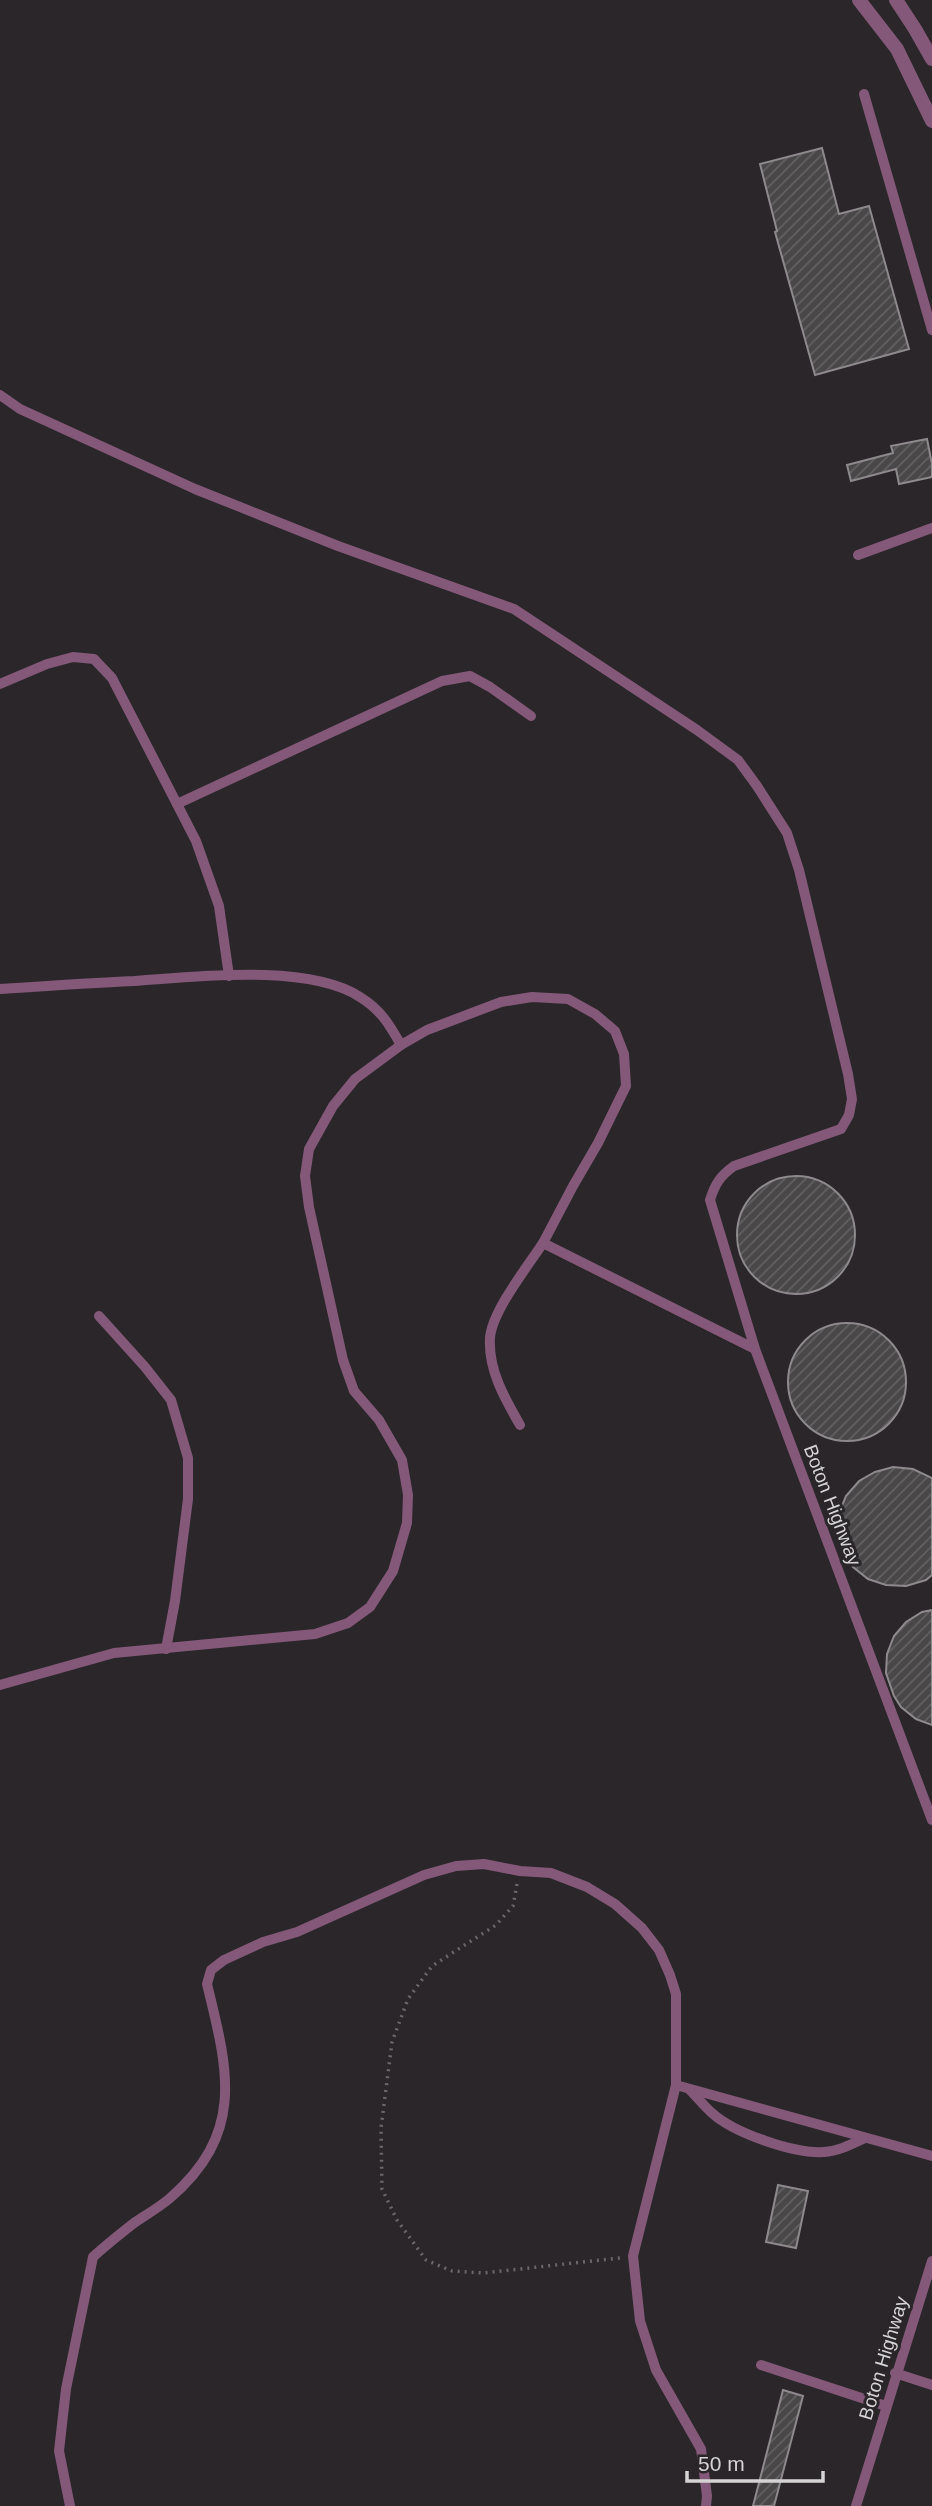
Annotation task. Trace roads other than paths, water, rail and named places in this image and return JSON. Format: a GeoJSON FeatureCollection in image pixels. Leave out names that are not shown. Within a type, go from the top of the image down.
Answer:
{"type":"FeatureCollection","features":[{"type":"Feature","properties":{"kind":"street"},"geometry":{"type":"LineString","coordinates":[[859,0],[897,49],[932,121]]}},
{"type":"Feature","properties":{"kind":"street"},"geometry":{"type":"LineString","coordinates":[[896,0],[932,59]]}},
{"type":"Feature","properties":{"kind":"lane"},"geometry":{"type":"LineString","coordinates":[[864,94],[932,330]]}},
{"type":"Feature","properties":{"kind":"lane","name":"Boton Highway"},"geometry":{"type":"LineString","coordinates":[[0,395],[20,409],[195,489],[338,546],[514,609],[697,730],[737,760],[757,786],[787,834],[799,870],[842,1044],[852,1099],[849,1115],[841,1129],[734,1166],[721,1175],[710,1200],[755,1349],[932,1820]]}},
{"type":"Feature","properties":{"kind":"lane"},"geometry":{"type":"LineString","coordinates":[[858,555],[932,528]]}},
{"type":"Feature","properties":{"kind":"lane"},"geometry":{"type":"LineString","coordinates":[[0,684],[47,664],[73,657],[94,659],[111,678],[196,841],[219,906],[229,976]]}},
{"type":"Feature","properties":{"kind":"lane"},"geometry":{"type":"LineString","coordinates":[[177,804],[442,681],[470,676],[531,716]]}},
{"type":"Feature","properties":{"kind":"lane"},"geometry":{"type":"LineString","coordinates":[[0,989],[278,975],[333,984],[359,995],[382,1013],[401,1045]]}},
{"type":"Feature","properties":{"kind":"lane"},"geometry":{"type":"LineString","coordinates":[[0,1685],[114,1653],[315,1634],[348,1623],[370,1607],[393,1572],[407,1523],[408,1495],[402,1460],[379,1420],[354,1391],[343,1360],[309,1206],[305,1176],[309,1149],[333,1106],[355,1079],[401,1045],[427,1030],[501,1002],[532,997],[568,999],[595,1014],[615,1031],[624,1054],[626,1086],[543,1243],[500,1308],[490,1337],[493,1365],[502,1395],[520,1425]]}},
{"type":"Feature","properties":{"kind":"lane"},"geometry":{"type":"LineString","coordinates":[[543,1243],[755,1349]]}},
{"type":"Feature","properties":{"kind":"lane"},"geometry":{"type":"LineString","coordinates":[[99,1316],[145,1367],[170,1400],[188,1458],[188,1499],[166,1649]]}},
{"type":"Feature","properties":{"kind":"lane"},"geometry":{"type":"LineString","coordinates":[[70,2506],[59,2451],[66,2389],[93,2257],[169,2199],[211,2152],[220,2131],[225,2074],[207,1984],[211,1970],[224,1960],[244,1951],[297,1931],[424,1875],[456,1866],[484,1864],[520,1871],[551,1873],[587,1887],[615,1904],[642,1928],[659,1950],[670,1975],[676,1994],[682,2086],[633,2256],[640,2320],[656,2370],[701,2449],[706,2506]]}},
{"type":"Feature","properties":{"kind":"lane"},"geometry":{"type":"LineString","coordinates":[[682,2086],[932,2157]]}},
{"type":"Feature","properties":{"kind":"lane"},"geometry":{"type":"LineString","coordinates":[[682,2086],[713,2115],[742,2132],[780,2146],[823,2152],[845,2147],[865,2138]]}},
{"type":"Feature","properties":{"kind":"lane","name":"Boton Highway"},"geometry":{"type":"LineString","coordinates":[[856,2506],[895,2373],[932,2261]]}},
{"type":"Feature","properties":{"kind":"lane"},"geometry":{"type":"LineString","coordinates":[[761,2365],[886,2406]]}},
{"type":"Feature","properties":{"kind":"lane"},"geometry":{"type":"LineString","coordinates":[[895,2373],[932,2385]]}}]}
